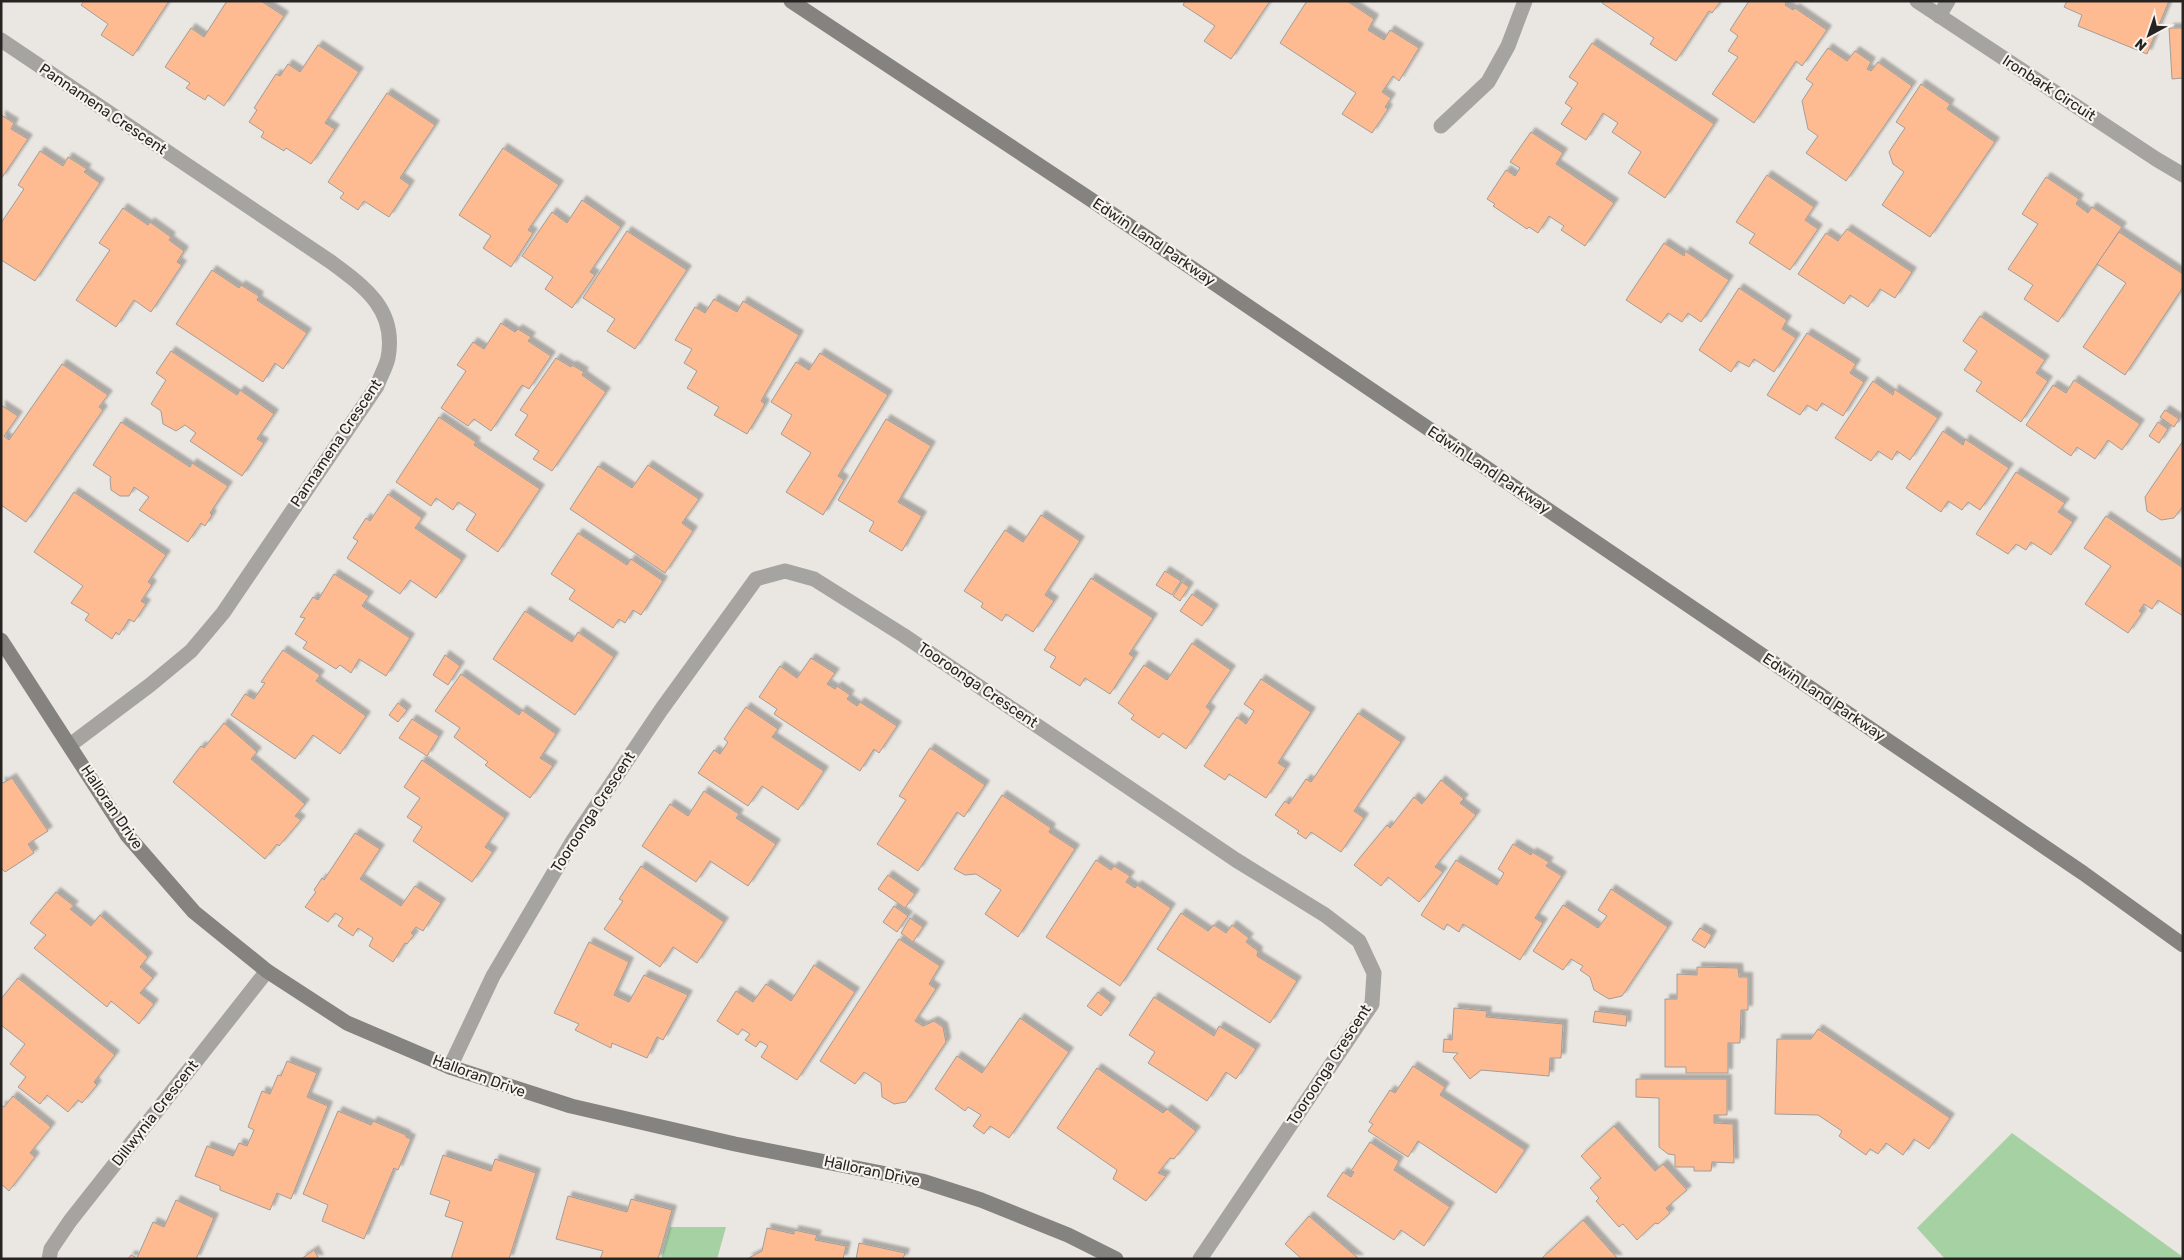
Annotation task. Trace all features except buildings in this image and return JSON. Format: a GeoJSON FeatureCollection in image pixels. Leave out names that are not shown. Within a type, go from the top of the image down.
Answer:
{"type":"FeatureCollection","features":[{"type":"Feature","properties":{"kind":"main road","name":"Edwin Land Parkway"},"geometry":{"type":"LineString","coordinates":[[791,1],[1123,221],[2083,873],[2183,946]]}},
{"type":"Feature","properties":{"kind":"main road","name":"Halloran Drive"},"geometry":{"type":"LineString","coordinates":[[1,640],[127,836],[194,912],[267,971],[346,1023],[450,1067],[571,1106],[735,1144],[922,1181],[990,1204],[1068,1235],[1116,1259]]}},
{"type":"Feature","properties":{"kind":"street"},"geometry":{"type":"LineString","coordinates":[[1441,126],[1488,82],[1508,46],[1525,1]]}},
{"type":"Feature","properties":{"kind":"street","name":"Ironbark Circuit"},"geometry":{"type":"LineString","coordinates":[[1916,1],[2183,175]]}},
{"type":"Feature","properties":{"kind":"street"},"geometry":{"type":"LineString","coordinates":[[1939,16],[1948,1]]}},
{"type":"Feature","properties":{"kind":"street","name":"Pannamena Crescent"},"geometry":{"type":"LineString","coordinates":[[1,40],[324,256],[362,285],[381,308],[387,321],[389,341],[388,359],[377,386],[223,613],[191,651],[150,685],[70,745]]}},
{"type":"Feature","properties":{"kind":"street","name":"Tooroonga Crescent"},"geometry":{"type":"LineString","coordinates":[[450,1067],[493,976],[572,842],[666,703],[756,579],[786,571],[814,579],[903,635],[1236,860],[1325,915],[1359,941],[1374,973],[1372,1004],[1200,1259]]}},
{"type":"Feature","properties":{"kind":"street","name":"Dillwynia Crescent"},"geometry":{"type":"LineString","coordinates":[[49,1259],[51,1249],[70,1221],[267,971]]}},
{"type":"Feature","properties":{"kind":"green space"},"geometry":{"type":"Polygon","coordinates":[[[2012,1133],[2183,1257],[2183,1259],[1945,1259],[1917,1228],[2012,1133]]]}},
{"type":"Feature","properties":{"kind":"green space"},"geometry":{"type":"Polygon","coordinates":[[[670,1227],[726,1227],[717,1259],[661,1259],[670,1227]]]}}]}
